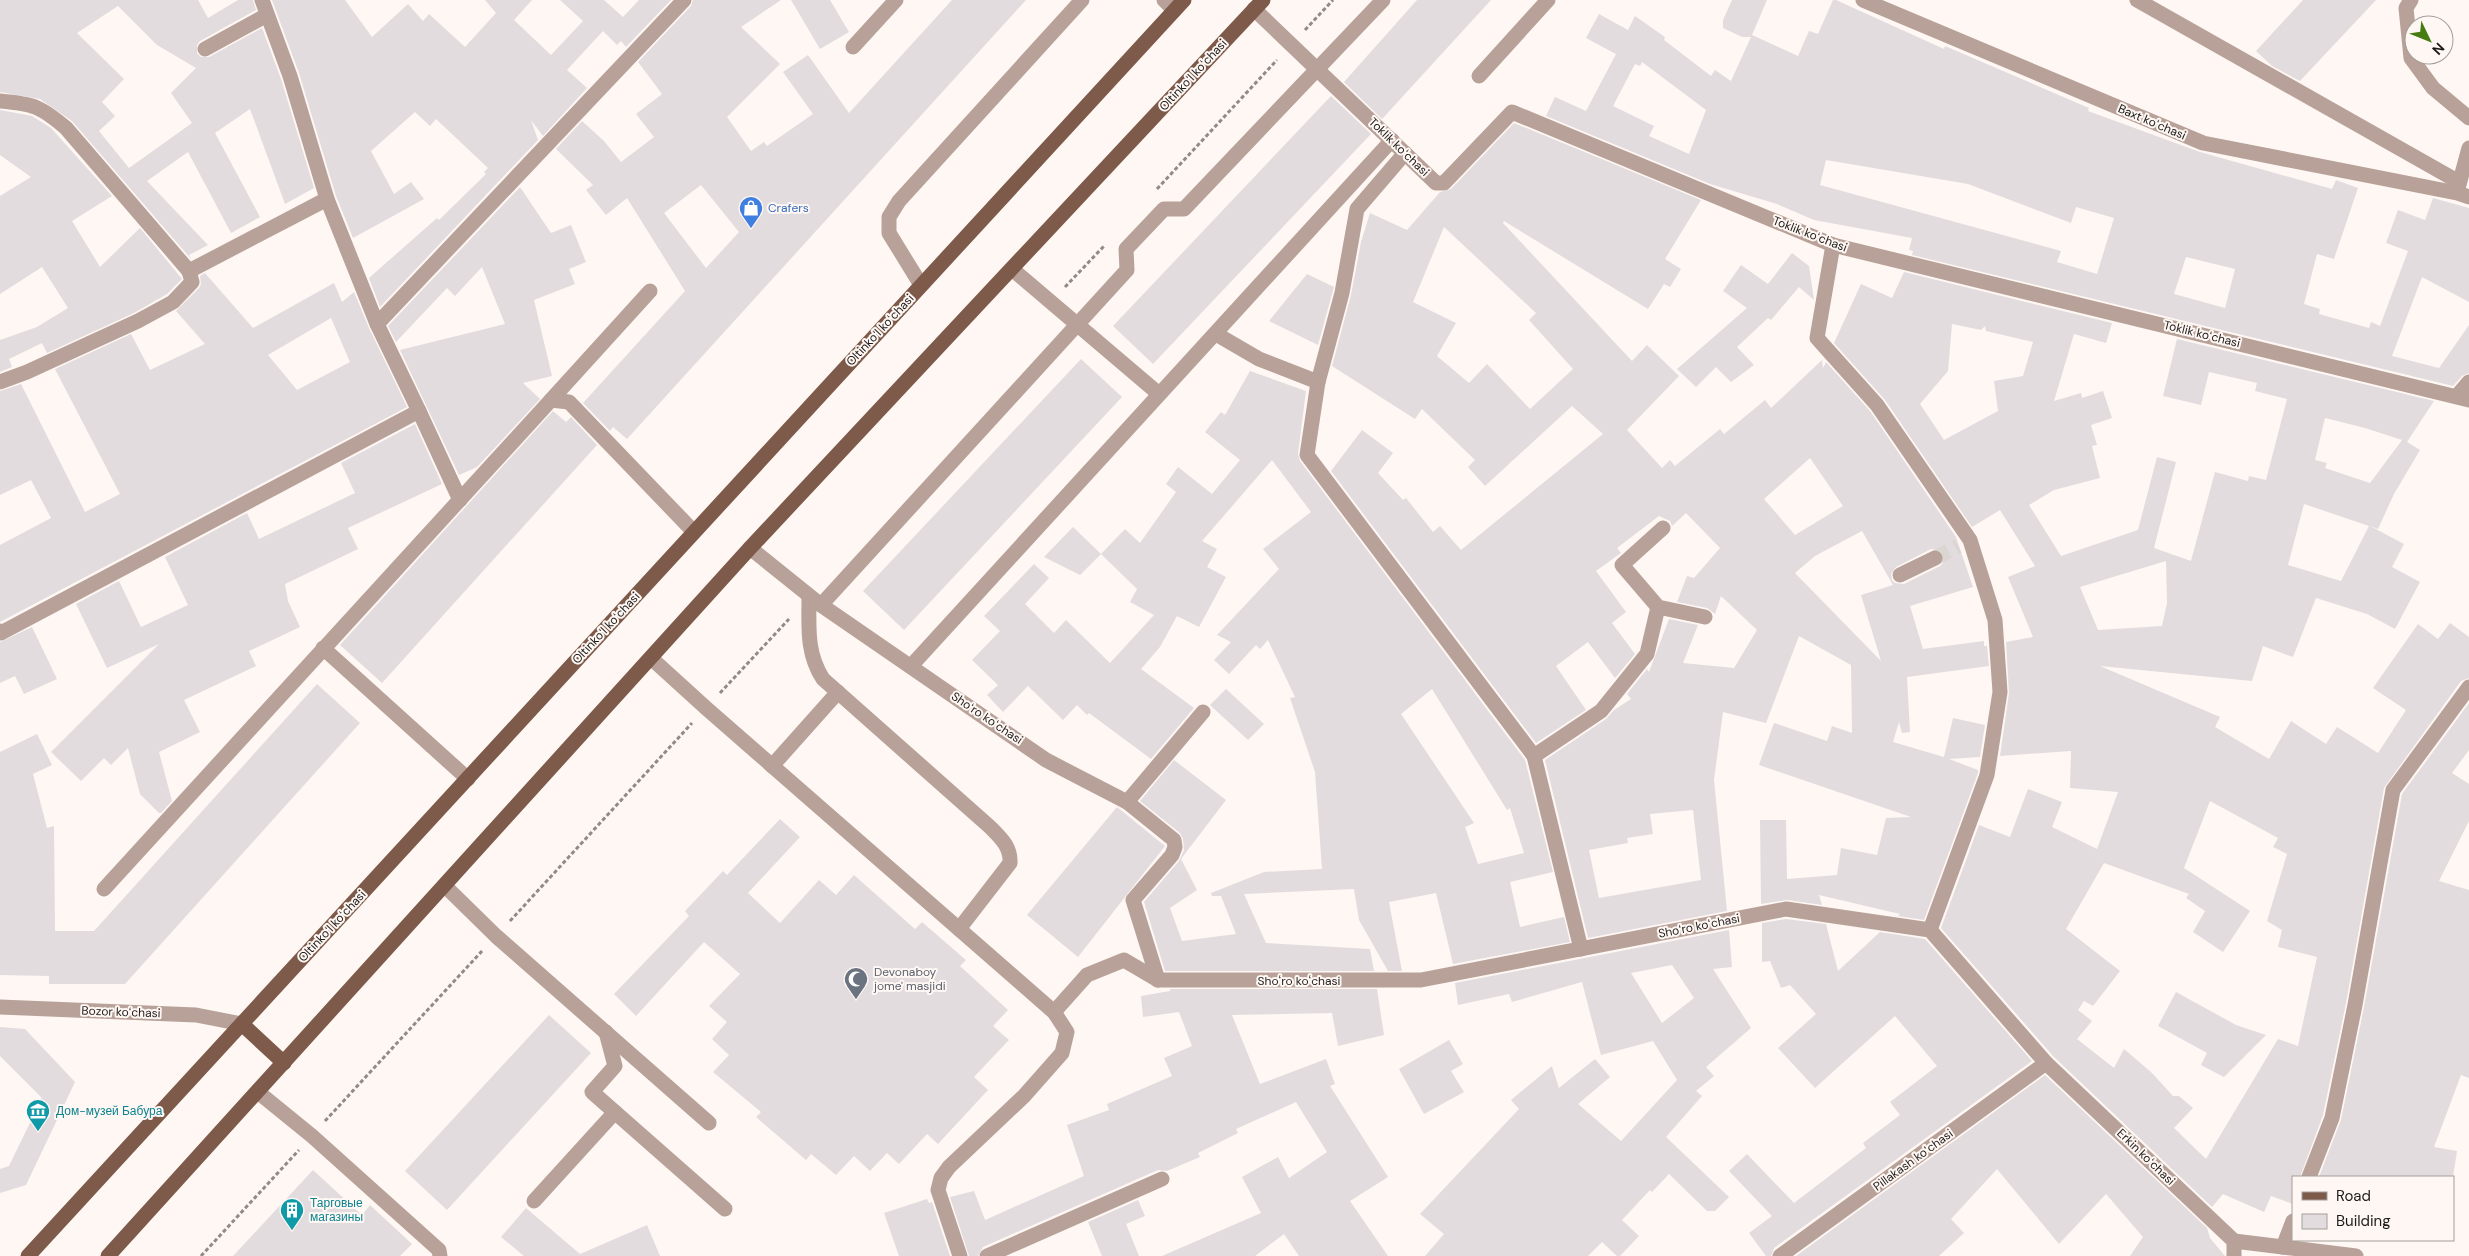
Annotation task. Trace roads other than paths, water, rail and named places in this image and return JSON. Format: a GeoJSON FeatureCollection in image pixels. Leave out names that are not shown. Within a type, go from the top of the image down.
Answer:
{"type":"FeatureCollection","features":[{"type":"Feature","properties":{"kind":"main road","name":"Oltinkoʻl koʻchasi"},"geometry":{"type":"LineString","coordinates":[[28,1256],[921,285],[1174,3]]}},
{"type":"Feature","properties":{"kind":"main road","name":"Oltinkoʻl koʻchasi"},"geometry":{"type":"LineString","coordinates":[[108,1256],[750,548],[1259,5]]}},
{"type":"Feature","properties":{"kind":"main road"},"geometry":{"type":"LineString","coordinates":[[242,1024],[284,1063]]}},
{"type":"Feature","properties":{"kind":"street"},"geometry":{"type":"LineString","coordinates":[[262,0],[290,76],[327,198],[376,324],[420,411],[460,500]]}},
{"type":"Feature","properties":{"kind":"street"},"geometry":{"type":"LineString","coordinates":[[376,324],[684,0]]}},
{"type":"Feature","properties":{"kind":"street"},"geometry":{"type":"LineString","coordinates":[[853,47],[896,0]]}},
{"type":"Feature","properties":{"kind":"street"},"geometry":{"type":"LineString","coordinates":[[921,285],[888,233],[889,217],[899,201],[1082,0]]}},
{"type":"Feature","properties":{"kind":"street"},"geometry":{"type":"LineString","coordinates":[[959,929],[1010,863],[1011,853],[1004,841],[990,827],[822,679],[809,645],[815,601],[1127,270],[1126,249],[1157,216],[1164,209],[1184,209],[1384,0]]}},
{"type":"Feature","properties":{"kind":"street"},"geometry":{"type":"LineString","coordinates":[[1479,76],[1548,0]]}},
{"type":"Feature","properties":{"kind":"street","name":"Baxt koʻchasi"},"geometry":{"type":"LineString","coordinates":[[1863,0],[2203,143],[2462,191]]}},
{"type":"Feature","properties":{"kind":"street"},"geometry":{"type":"LineString","coordinates":[[2137,0],[2156,4],[2462,191],[2469,148]]}},
{"type":"Feature","properties":{"kind":"street"},"geometry":{"type":"LineString","coordinates":[[2411,0],[2406,8],[2411,58],[2433,88],[2469,118]]}},
{"type":"Feature","properties":{"kind":"street","name":"Toklik koʻchasi"},"geometry":{"type":"LineString","coordinates":[[1259,5],[1291,45],[1436,183],[1444,183],[1512,112],[1833,245],[2463,398]]}},
{"type":"Feature","properties":{"kind":"street"},"geometry":{"type":"LineString","coordinates":[[206,49],[267,15]]}},
{"type":"Feature","properties":{"kind":"street"},"geometry":{"type":"LineString","coordinates":[[0,101],[29,104],[49,114],[66,128],[189,271],[192,282],[173,302],[27,372],[0,382]]}},
{"type":"Feature","properties":{"kind":"street"},"geometry":{"type":"LineString","coordinates":[[911,666],[1392,140]]}},
{"type":"Feature","properties":{"kind":"street"},"geometry":{"type":"LineString","coordinates":[[1406,153],[1357,210],[1342,292],[1318,382],[1307,455],[1534,756],[1581,949]]}},
{"type":"Feature","properties":{"kind":"street"},"geometry":{"type":"LineString","coordinates":[[189,271],[327,198]]}},
{"type":"Feature","properties":{"kind":"street"},"geometry":{"type":"LineString","coordinates":[[1833,245],[1817,338],[1877,405],[1964,543],[1995,620],[2000,692],[1987,775],[1930,930],[2046,1063]]}},
{"type":"Feature","properties":{"kind":"street"},"geometry":{"type":"LineString","coordinates":[[1012,269],[1159,394]]}},
{"type":"Feature","properties":{"kind":"street"},"geometry":{"type":"LineString","coordinates":[[104,889],[650,291]]}},
{"type":"Feature","properties":{"kind":"street"},"geometry":{"type":"LineString","coordinates":[[1216,334],[1259,359],[1318,382]]}},
{"type":"Feature","properties":{"kind":"street"},"geometry":{"type":"LineString","coordinates":[[2463,398],[2469,382]]}},
{"type":"Feature","properties":{"kind":"street"},"geometry":{"type":"LineString","coordinates":[[550,400],[569,402],[694,532]]}},
{"type":"Feature","properties":{"kind":"street"},"geometry":{"type":"LineString","coordinates":[[0,632],[420,411]]}},
{"type":"Feature","properties":{"kind":"street"},"geometry":{"type":"LineString","coordinates":[[1662,528],[1622,565],[1658,607],[1705,617]]}},
{"type":"Feature","properties":{"kind":"street","name":"Shoʻro koʻchasi"},"geometry":{"type":"LineString","coordinates":[[750,548],[815,601],[1046,760],[1127,802],[1174,840],[1176,847],[1172,855],[1133,900],[1158,980],[1421,980],[1786,909],[1930,930]]}},
{"type":"Feature","properties":{"kind":"street"},"geometry":{"type":"LineString","coordinates":[[1900,575],[1935,558]]}},
{"type":"Feature","properties":{"kind":"street"},"geometry":{"type":"LineString","coordinates":[[1534,756],[1601,711],[1647,654],[1658,607]]}},
{"type":"Feature","properties":{"kind":"street"},"geometry":{"type":"LineString","coordinates":[[323,648],[468,779]]}},
{"type":"Feature","properties":{"kind":"street"},"geometry":{"type":"LineString","coordinates":[[651,658],[1054,1012],[1067,1032],[1062,1053],[1024,1096],[949,1167],[941,1178],[938,1190],[960,1256]]}},
{"type":"Feature","properties":{"kind":"street"},"geometry":{"type":"LineString","coordinates":[[2309,1176],[2332,1118],[2355,1005],[2393,790],[2469,687]]}},
{"type":"Feature","properties":{"kind":"street"},"geometry":{"type":"LineString","coordinates":[[772,766],[838,692]]}},
{"type":"Feature","properties":{"kind":"street"},"geometry":{"type":"LineString","coordinates":[[1127,802],[1203,712]]}},
{"type":"Feature","properties":{"kind":"street"},"geometry":{"type":"LineString","coordinates":[[444,886],[496,936],[709,1123]]}},
{"type":"Feature","properties":{"kind":"street"},"geometry":{"type":"LineString","coordinates":[[1054,1012],[1087,975],[1124,960],[1158,980]]}},
{"type":"Feature","properties":{"kind":"street","name":"Bozor koʻchasi"},"geometry":{"type":"LineString","coordinates":[[0,1007],[196,1015],[242,1024]]}},
{"type":"Feature","properties":{"kind":"street"},"geometry":{"type":"LineString","coordinates":[[606,1032],[615,1066],[592,1092],[725,1209]]}},
{"type":"Feature","properties":{"kind":"street","name":"Erkin koʻchasi"},"geometry":{"type":"LineString","coordinates":[[2046,1063],[2234,1249]]}},
{"type":"Feature","properties":{"kind":"street","name":"Pillakash koʻchasi"},"geometry":{"type":"LineString","coordinates":[[1786,1254],[2046,1063]]}},
{"type":"Feature","properties":{"kind":"street"},"geometry":{"type":"LineString","coordinates":[[258,1092],[312,1136],[439,1250],[440,1256]]}},
{"type":"Feature","properties":{"kind":"street"},"geometry":{"type":"LineString","coordinates":[[534,1201],[615,1112]]}},
{"type":"Feature","properties":{"kind":"street"},"geometry":{"type":"LineString","coordinates":[[987,1256],[1162,1179]]}},
{"type":"Feature","properties":{"kind":"street"},"geometry":{"type":"LineString","coordinates":[[2283,1247],[2292,1224]]}},
{"type":"Feature","properties":{"kind":"street"},"geometry":{"type":"LineString","coordinates":[[2234,1249],[2283,1247],[2356,1256]]}},
{"type":"Feature","properties":{"kind":"tunnel"},"geometry":{"type":"LineString","coordinates":[[1935,558],[1958,546]]}},
{"type":"Feature","properties":{"kind":"place","name":"Crafers"},"geometry":{"type":"Point","coordinates":[751,229]}},
{"type":"Feature","properties":{"kind":"place","name":"Devonaboy jome' masjidi"},"geometry":{"type":"Point","coordinates":[856,1000]}},
{"type":"Feature","properties":{"kind":"place","name":"Дом-музей Бабура"},"geometry":{"type":"Point","coordinates":[38,1132]}},
{"type":"Feature","properties":{"kind":"place","name":"Тарговые магазины"},"geometry":{"type":"Point","coordinates":[292,1231]}}]}
